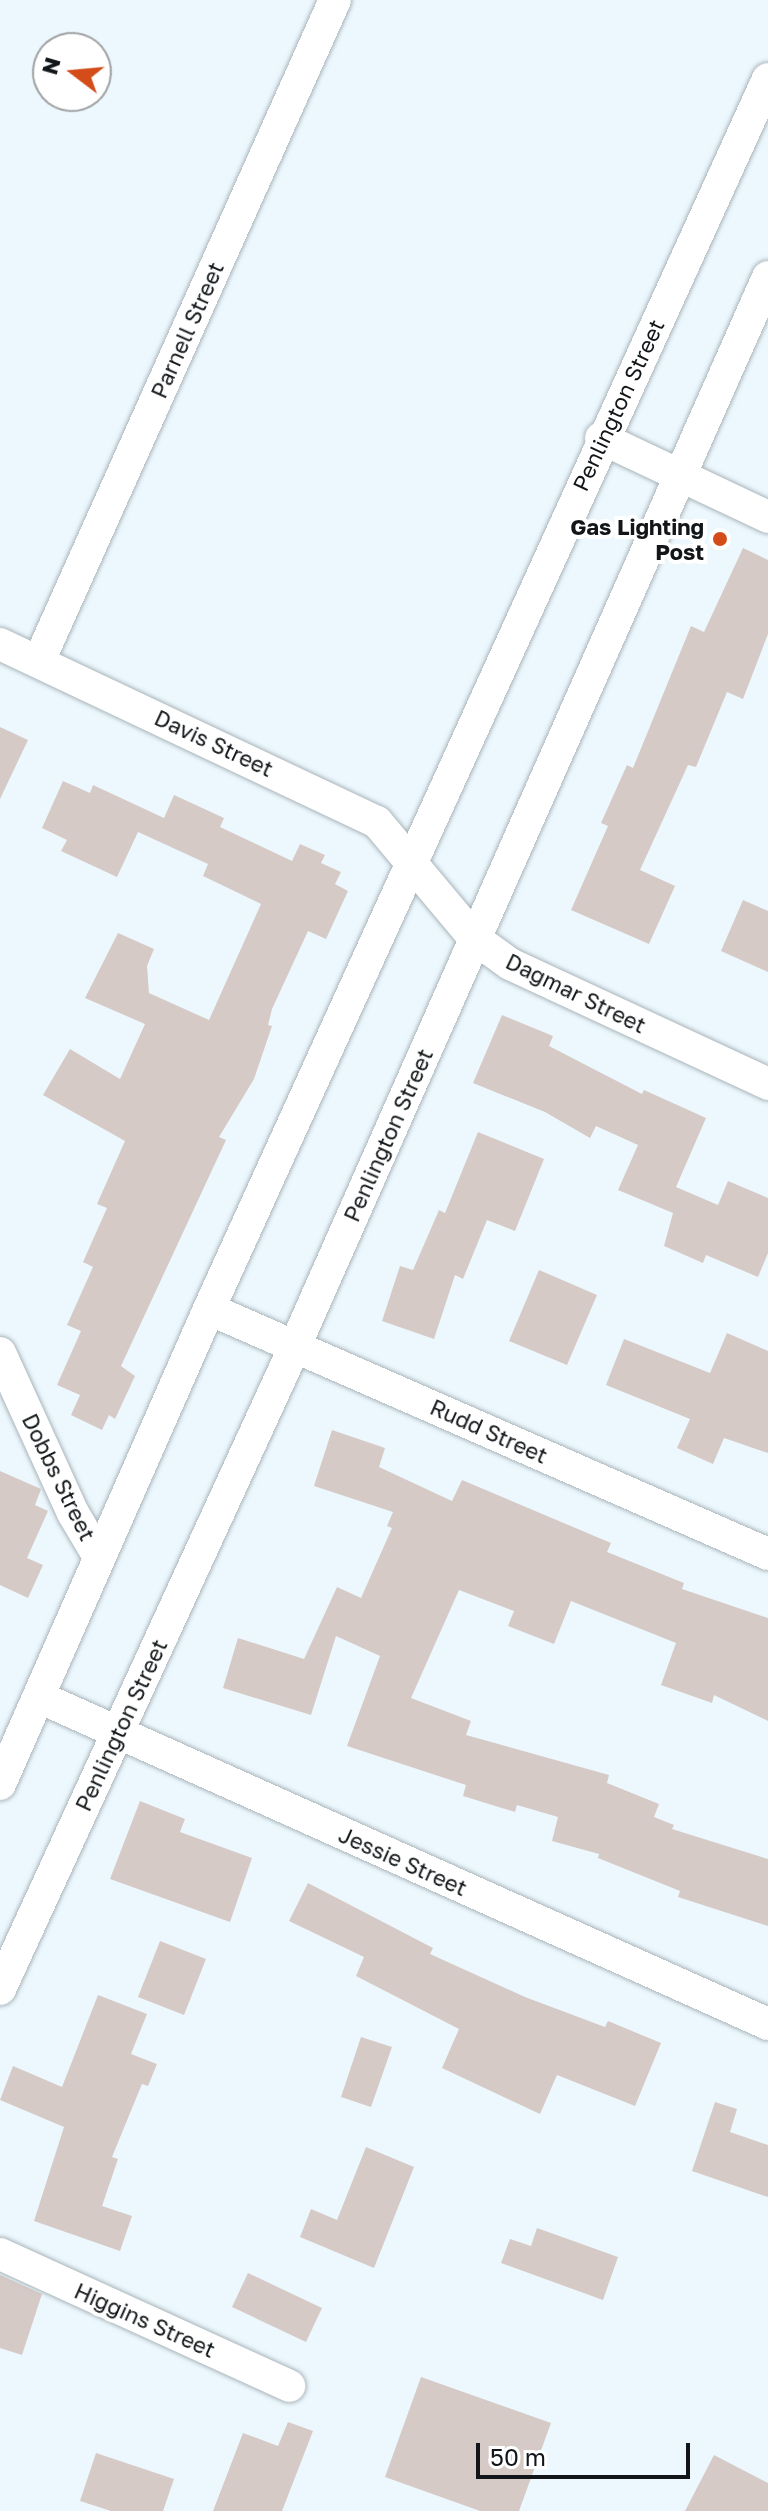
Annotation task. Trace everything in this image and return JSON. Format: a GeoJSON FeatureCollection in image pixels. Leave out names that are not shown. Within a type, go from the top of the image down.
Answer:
{"type":"FeatureCollection","features":[{"type":"Feature","properties":{"kind":"street","name":"Parnell Street"},"geometry":{"type":"LineString","coordinates":[[39,661],[335,0]]}},
{"type":"Feature","properties":{"kind":"street","name":"Penlington Street"},"geometry":{"type":"LineString","coordinates":[[0,1784],[209,1309],[601,438],[768,79]]}},
{"type":"Feature","properties":{"kind":"street","name":"Penlington Street"},"geometry":{"type":"LineString","coordinates":[[0,1989],[295,1346],[768,277]]}},
{"type":"Feature","properties":{"kind":"street"},"geometry":{"type":"LineString","coordinates":[[601,438],[768,517]]}},
{"type":"Feature","properties":{"kind":"street","name":"Davis Street"},"geometry":{"type":"LineString","coordinates":[[0,644],[377,822],[410,866]]}},
{"type":"Feature","properties":{"kind":"street","name":"Dagmar Street"},"geometry":{"type":"LineString","coordinates":[[410,866],[474,938],[510,964],[768,1084]]}},
{"type":"Feature","properties":{"kind":"street","name":"Rudd Street"},"geometry":{"type":"LineString","coordinates":[[209,1309],[768,1554]]}},
{"type":"Feature","properties":{"kind":"street","name":"Dobbs Street"},"geometry":{"type":"LineString","coordinates":[[0,1353],[73,1513],[99,1557]]}},
{"type":"Feature","properties":{"kind":"street","name":"Jessie Street"},"geometry":{"type":"LineString","coordinates":[[39,1697],[768,2024]]}},
{"type":"Feature","properties":{"kind":"street","name":"Higgins Street"},"geometry":{"type":"LineString","coordinates":[[0,2254],[289,2386]]}},
{"type":"Feature","properties":{"kind":"building"},"geometry":{"type":"Polygon","coordinates":[[[743,548],[768,560],[768,634],[743,699],[727,692],[696,767],[688,765],[640,870],[675,886],[649,944],[571,910],[608,826],[601,823],[627,765],[633,768],[691,626],[704,632],[743,548]]]}},
{"type":"Feature","properties":{"kind":"building"},"geometry":{"type":"Polygon","coordinates":[[[0,727],[28,740],[0,799],[0,727]]]}},
{"type":"Feature","properties":{"kind":"building"},"geometry":{"type":"Polygon","coordinates":[[[63,781],[90,793],[93,785],[164,818],[174,795],[224,818],[220,827],[292,861],[300,844],[325,855],[321,863],[341,872],[335,884],[348,891],[326,939],[308,931],[272,1009],[268,1025],[272,1026],[254,1079],[219,1137],[226,1140],[121,1366],[135,1376],[115,1419],[109,1415],[102,1430],[71,1415],[80,1395],[57,1385],[81,1331],[67,1325],[93,1267],[83,1262],[107,1208],[97,1204],[125,1141],[43,1095],[70,1049],[120,1079],[145,1024],[85,998],[118,933],[154,949],[147,966],[149,993],[209,1020],[261,904],[203,876],[208,864],[138,832],[117,877],[61,851],[67,840],[42,828],[63,781]]]}},
{"type":"Feature","properties":{"kind":"building"},"geometry":{"type":"Polygon","coordinates":[[[743,900],[768,911],[768,972],[721,951],[743,900]]]}},
{"type":"Feature","properties":{"kind":"building"},"geometry":{"type":"Polygon","coordinates":[[[502,1015],[553,1036],[549,1046],[642,1094],[644,1090],[706,1118],[676,1187],[718,1205],[728,1181],[768,1198],[768,1253],[758,1277],[706,1255],[703,1263],[664,1246],[673,1213],[618,1190],[638,1145],[596,1126],[590,1138],[545,1112],[473,1083],[502,1015]]]}},
{"type":"Feature","properties":{"kind":"building"},"geometry":{"type":"Polygon","coordinates":[[[478,1132],[544,1159],[515,1231],[487,1220],[463,1279],[455,1275],[434,1339],[382,1321],[400,1266],[413,1270],[439,1210],[445,1213],[478,1132]]]}},
{"type":"Feature","properties":{"kind":"building"},"geometry":{"type":"Polygon","coordinates":[[[539,1270],[597,1295],[567,1365],[509,1341],[539,1270]]]}},
{"type":"Feature","properties":{"kind":"building"},"geometry":{"type":"Polygon","coordinates":[[[727,1333],[768,1351],[768,1453],[724,1438],[713,1464],[677,1448],[690,1419],[606,1385],[624,1339],[710,1373],[727,1333]]]}},
{"type":"Feature","properties":{"kind":"building"},"geometry":{"type":"Polygon","coordinates":[[[332,1430],[385,1448],[379,1467],[452,1501],[462,1480],[611,1543],[607,1552],[684,1583],[682,1589],[768,1618],[768,1721],[714,1695],[712,1703],[661,1685],[676,1643],[571,1601],[554,1644],[508,1626],[514,1611],[459,1590],[411,1698],[471,1721],[466,1735],[609,1775],[607,1783],[659,1804],[654,1817],[674,1825],[672,1829],[768,1859],[768,1926],[678,1897],[680,1891],[598,1858],[599,1854],[552,1841],[558,1817],[517,1805],[515,1812],[463,1796],[466,1785],[347,1746],[380,1656],[336,1636],[311,1715],[223,1688],[238,1638],[304,1659],[337,1587],[361,1598],[392,1528],[387,1526],[393,1512],[314,1486],[332,1430]]]}},
{"type":"Feature","properties":{"kind":"building"},"geometry":{"type":"Polygon","coordinates":[[[0,1471],[41,1489],[35,1505],[48,1511],[27,1558],[43,1565],[28,1598],[0,1585],[0,1471]]]}},
{"type":"Feature","properties":{"kind":"building"},"geometry":{"type":"Polygon","coordinates":[[[140,1801],[185,1819],[180,1832],[252,1858],[230,1922],[110,1879],[140,1801]]]}},
{"type":"Feature","properties":{"kind":"building"},"geometry":{"type":"Polygon","coordinates":[[[308,1883],[433,1948],[430,1954],[525,1997],[605,2027],[608,2021],[661,2043],[635,2106],[557,2075],[540,2114],[442,2068],[459,2029],[356,1976],[364,1957],[289,1921],[308,1883]]]}},
{"type":"Feature","properties":{"kind":"building"},"geometry":{"type":"Polygon","coordinates":[[[160,1941],[206,1959],[184,2015],[138,1997],[160,1941]]]}},
{"type":"Feature","properties":{"kind":"building"},"geometry":{"type":"Polygon","coordinates":[[[98,1995],[147,2014],[131,2054],[157,2064],[148,2086],[142,2084],[112,2157],[118,2159],[102,2206],[132,2216],[120,2251],[34,2221],[64,2127],[0,2100],[13,2066],[62,2087],[98,1995]]]}},
{"type":"Feature","properties":{"kind":"building"},"geometry":{"type":"Polygon","coordinates":[[[361,2037],[392,2047],[371,2107],[341,2097],[361,2037]]]}},
{"type":"Feature","properties":{"kind":"building"},"geometry":{"type":"Polygon","coordinates":[[[715,2102],[737,2109],[730,2132],[768,2145],[768,2197],[692,2171],[715,2102]]]}},
{"type":"Feature","properties":{"kind":"building"},"geometry":{"type":"Polygon","coordinates":[[[366,2147],[414,2167],[374,2268],[300,2237],[311,2209],[337,2220],[366,2147]]]}},
{"type":"Feature","properties":{"kind":"building"},"geometry":{"type":"Polygon","coordinates":[[[537,2228],[618,2257],[603,2300],[501,2263],[510,2239],[531,2246],[537,2228]]]}},
{"type":"Feature","properties":{"kind":"building"},"geometry":{"type":"Polygon","coordinates":[[[248,2273],[322,2308],[306,2342],[232,2307],[248,2273]]]}},
{"type":"Feature","properties":{"kind":"building"},"geometry":{"type":"Polygon","coordinates":[[[0,2275],[42,2294],[22,2355],[0,2348],[0,2275]]]}},
{"type":"Feature","properties":{"kind":"building"},"geometry":{"type":"Polygon","coordinates":[[[421,2377],[551,2423],[519,2511],[480,2511],[385,2477],[421,2377]]]}},
{"type":"Feature","properties":{"kind":"building"},"geometry":{"type":"Polygon","coordinates":[[[288,2422],[313,2431],[282,2511],[213,2511],[243,2433],[278,2446],[288,2422]]]}},
{"type":"Feature","properties":{"kind":"building"},"geometry":{"type":"Polygon","coordinates":[[[96,2453],[174,2479],[163,2511],[111,2511],[80,2501],[96,2453]]]}},
{"type":"Feature","properties":{"kind":"building"},"geometry":{"type":"Polygon","coordinates":[[[714,2455],[768,2483],[768,2511],[685,2511],[714,2455]]]}},
{"type":"Feature","properties":{"kind":"place","name":"Gas Lighting Post"},"geometry":{"type":"Point","coordinates":[720,539]}}]}
